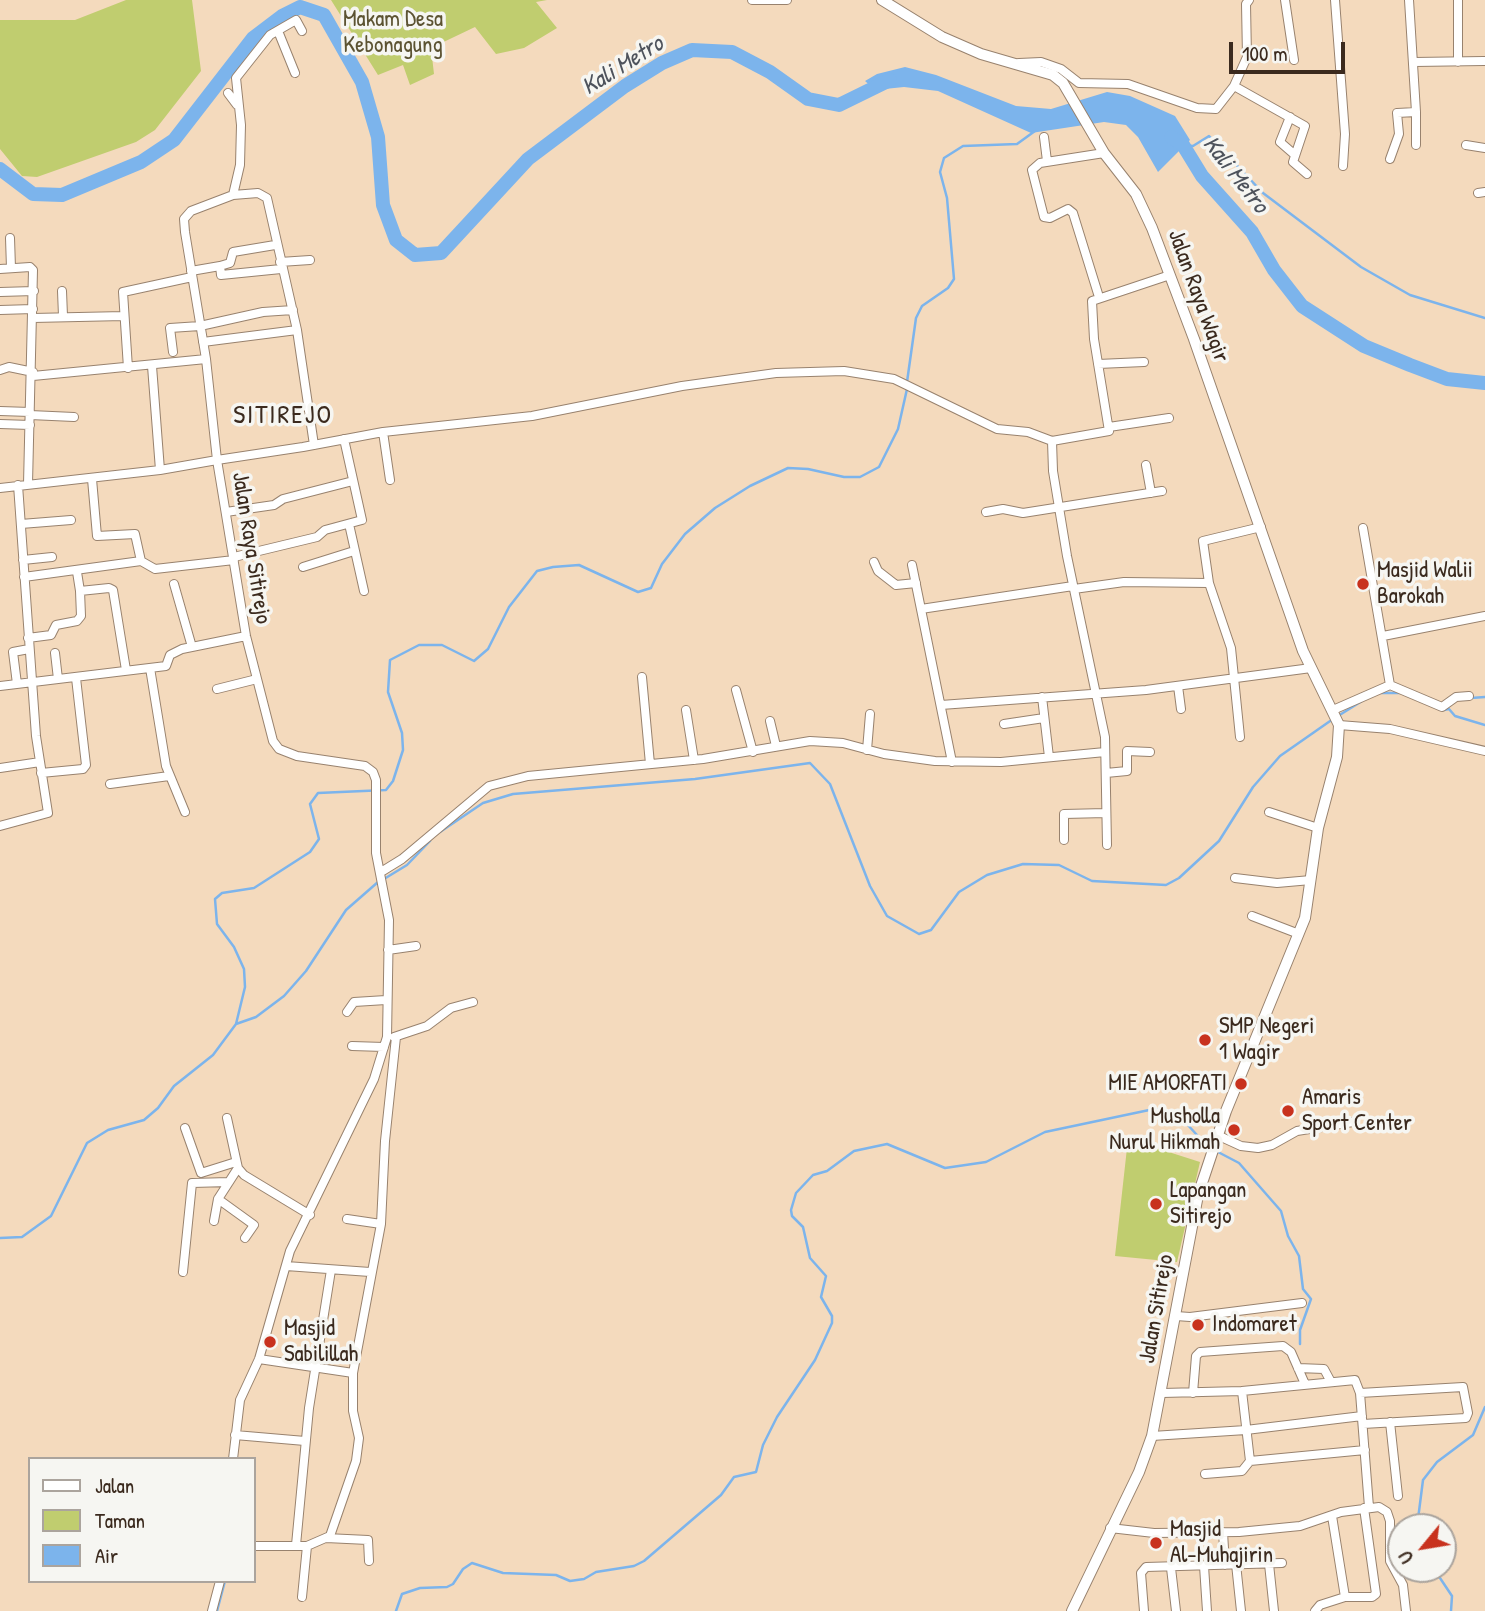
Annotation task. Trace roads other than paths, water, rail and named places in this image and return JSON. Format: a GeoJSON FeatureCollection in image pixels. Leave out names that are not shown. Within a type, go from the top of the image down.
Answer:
{"type":"FeatureCollection","features":[{"type":"Feature","properties":{"kind":"main road","name":"Jalan Raya Wagir"},"geometry":{"type":"LineString","coordinates":[[882,0],[942,37],[981,54],[1053,75],[1069,91],[1104,153],[1136,194],[1170,275],[1261,527],[1294,629],[1336,717]]}},
{"type":"Feature","properties":{"kind":"main road","name":"Jalan Sitirejo"},"geometry":{"type":"LineString","coordinates":[[1072,1611],[1139,1472],[1152,1436],[1196,1206],[1217,1135],[1299,934],[1311,880],[1318,828],[1337,757],[1336,717]]}},
{"type":"Feature","properties":{"kind":"street"},"geometry":{"type":"LineString","coordinates":[[752,0],[787,0]]}},
{"type":"Feature","properties":{"kind":"street"},"geometry":{"type":"LineString","coordinates":[[1016,63],[1041,62],[1061,69],[1079,83],[1128,84],[1197,108],[1216,109],[1234,86],[1247,57],[1246,4],[1249,0]]}},
{"type":"Feature","properties":{"kind":"street"},"geometry":{"type":"LineString","coordinates":[[1285,0],[1294,60]]}},
{"type":"Feature","properties":{"kind":"street"},"geometry":{"type":"LineString","coordinates":[[1335,0],[1345,134],[1343,166]]}},
{"type":"Feature","properties":{"kind":"street"},"geometry":{"type":"LineString","coordinates":[[1409,0],[1416,145]]}},
{"type":"Feature","properties":{"kind":"street"},"geometry":{"type":"LineString","coordinates":[[1458,0],[1458,62]]}},
{"type":"Feature","properties":{"kind":"street"},"geometry":{"type":"LineString","coordinates":[[233,195],[240,165],[236,78],[265,40],[296,20],[302,31]]}},
{"type":"Feature","properties":{"kind":"street"},"geometry":{"type":"LineString","coordinates":[[278,31],[295,73]]}},
{"type":"Feature","properties":{"kind":"street"},"geometry":{"type":"LineString","coordinates":[[1414,62],[1484,61]]}},
{"type":"Feature","properties":{"kind":"street"},"geometry":{"type":"LineString","coordinates":[[1234,86],[1302,124],[1306,130],[1295,155],[1294,165],[1307,174]]}},
{"type":"Feature","properties":{"kind":"street"},"geometry":{"type":"LineString","coordinates":[[228,93],[239,107]]}},
{"type":"Feature","properties":{"kind":"street"},"geometry":{"type":"LineString","coordinates":[[1390,159],[1399,134],[1397,113],[1416,112]]}},
{"type":"Feature","properties":{"kind":"street"},"geometry":{"type":"LineString","coordinates":[[1290,117],[1280,142],[1295,155]]}},
{"type":"Feature","properties":{"kind":"street"},"geometry":{"type":"LineString","coordinates":[[1044,137],[1047,161]]}},
{"type":"Feature","properties":{"kind":"street"},"geometry":{"type":"LineString","coordinates":[[1466,145],[1485,148]]}},
{"type":"Feature","properties":{"kind":"street"},"geometry":{"type":"LineString","coordinates":[[1098,297],[1071,210],[1050,218],[1043,215],[1032,170],[1036,165],[1047,161],[1104,153]]}},
{"type":"Feature","properties":{"kind":"street"},"geometry":{"type":"LineString","coordinates":[[314,445],[297,330],[265,196],[258,192],[233,195],[186,214],[185,232],[206,359],[217,460],[314,445],[383,432],[532,416],[682,386],[776,373],[844,371],[894,379],[997,429],[1021,430],[1052,441],[1108,431],[1092,303],[1098,297],[1170,275]]}},
{"type":"Feature","properties":{"kind":"street"},"geometry":{"type":"LineString","coordinates":[[10,238],[11,268]]}},
{"type":"Feature","properties":{"kind":"street"},"geometry":{"type":"LineString","coordinates":[[128,368],[123,292],[149,289],[169,280],[230,263],[233,252],[275,245]]}},
{"type":"Feature","properties":{"kind":"street"},"geometry":{"type":"LineString","coordinates":[[220,266],[222,275],[310,260]]}},
{"type":"Feature","properties":{"kind":"street"},"geometry":{"type":"LineString","coordinates":[[0,268],[32,268],[33,374],[28,484]]}},
{"type":"Feature","properties":{"kind":"street"},"geometry":{"type":"LineString","coordinates":[[0,292],[34,291]]}},
{"type":"Feature","properties":{"kind":"street"},"geometry":{"type":"LineString","coordinates":[[62,291],[63,316]]}},
{"type":"Feature","properties":{"kind":"street"},"geometry":{"type":"LineString","coordinates":[[0,310],[63,316],[124,316]]}},
{"type":"Feature","properties":{"kind":"street"},"geometry":{"type":"LineString","coordinates":[[173,352],[166,328],[200,326],[263,312],[293,310]]}},
{"type":"Feature","properties":{"kind":"street"},"geometry":{"type":"LineString","coordinates":[[203,342],[297,330]]}},
{"type":"Feature","properties":{"kind":"street"},"geometry":{"type":"LineString","coordinates":[[0,370],[9,368],[33,374],[152,366],[206,359]]}},
{"type":"Feature","properties":{"kind":"street"},"geometry":{"type":"LineString","coordinates":[[1098,364],[1144,362]]}},
{"type":"Feature","properties":{"kind":"street"},"geometry":{"type":"LineString","coordinates":[[152,366],[160,470]]}},
{"type":"Feature","properties":{"kind":"street"},"geometry":{"type":"LineString","coordinates":[[0,411],[74,417]]}},
{"type":"Feature","properties":{"kind":"street"},"geometry":{"type":"LineString","coordinates":[[1109,427],[1169,418]]}},
{"type":"Feature","properties":{"kind":"street"},"geometry":{"type":"LineString","coordinates":[[0,424],[30,425]]}},
{"type":"Feature","properties":{"kind":"street"},"geometry":{"type":"LineString","coordinates":[[383,432],[390,480]]}},
{"type":"Feature","properties":{"kind":"street"},"geometry":{"type":"LineString","coordinates":[[24,577],[77,572],[140,561],[156,569],[234,558],[317,537],[325,530],[362,520],[344,439]]}},
{"type":"Feature","properties":{"kind":"street"},"geometry":{"type":"LineString","coordinates":[[1052,441],[1059,507],[1097,694],[1105,752],[1107,845]]}},
{"type":"Feature","properties":{"kind":"street","name":"Jalan Raya Sitirejo"},"geometry":{"type":"LineString","coordinates":[[0,488],[92,479],[217,460],[246,636],[276,746],[297,756],[365,766],[373,772],[377,804],[376,853],[382,878]]}},
{"type":"Feature","properties":{"kind":"street"},"geometry":{"type":"LineString","coordinates":[[1146,465],[1151,493]]}},
{"type":"Feature","properties":{"kind":"street"},"geometry":{"type":"LineString","coordinates":[[92,479],[97,536],[135,534],[140,561]]}},
{"type":"Feature","properties":{"kind":"street"},"geometry":{"type":"LineString","coordinates":[[226,512],[274,505],[283,499],[353,481]]}},
{"type":"Feature","properties":{"kind":"street"},"geometry":{"type":"LineString","coordinates":[[0,826],[48,813],[31,683],[18,485]]}},
{"type":"Feature","properties":{"kind":"street"},"geometry":{"type":"LineString","coordinates":[[986,512],[1003,509],[1023,513],[1162,491]]}},
{"type":"Feature","properties":{"kind":"street"},"geometry":{"type":"LineString","coordinates":[[20,524],[71,520]]}},
{"type":"Feature","properties":{"kind":"street"},"geometry":{"type":"LineString","coordinates":[[349,524],[364,591]]}},
{"type":"Feature","properties":{"kind":"street"},"geometry":{"type":"LineString","coordinates":[[1240,737],[1231,648],[1209,583],[1203,541],[1261,527]]}},
{"type":"Feature","properties":{"kind":"street"},"geometry":{"type":"LineString","coordinates":[[1363,528],[1390,685]]}},
{"type":"Feature","properties":{"kind":"street"},"geometry":{"type":"LineString","coordinates":[[303,567],[354,551]]}},
{"type":"Feature","properties":{"kind":"street"},"geometry":{"type":"LineString","coordinates":[[23,560],[52,557]]}},
{"type":"Feature","properties":{"kind":"street"},"geometry":{"type":"LineString","coordinates":[[874,562],[878,571],[896,585],[916,583]]}},
{"type":"Feature","properties":{"kind":"street"},"geometry":{"type":"LineString","coordinates":[[912,565],[952,762]]}},
{"type":"Feature","properties":{"kind":"street"},"geometry":{"type":"LineString","coordinates":[[29,638],[51,635],[56,625],[77,621],[81,616],[77,572]]}},
{"type":"Feature","properties":{"kind":"street"},"geometry":{"type":"LineString","coordinates":[[921,609],[1124,582],[1209,583]]}},
{"type":"Feature","properties":{"kind":"street"},"geometry":{"type":"LineString","coordinates":[[174,584],[192,647]]}},
{"type":"Feature","properties":{"kind":"street"},"geometry":{"type":"LineString","coordinates":[[80,591],[109,587],[113,590],[126,670]]}},
{"type":"Feature","properties":{"kind":"street"},"geometry":{"type":"LineString","coordinates":[[1383,636],[1485,616]]}},
{"type":"Feature","properties":{"kind":"street"},"geometry":{"type":"LineString","coordinates":[[0,686],[166,666],[171,654],[246,636]]}},
{"type":"Feature","properties":{"kind":"street"},"geometry":{"type":"LineString","coordinates":[[17,684],[14,651],[29,649]]}},
{"type":"Feature","properties":{"kind":"street"},"geometry":{"type":"LineString","coordinates":[[55,653],[58,679]]}},
{"type":"Feature","properties":{"kind":"street"},"geometry":{"type":"LineString","coordinates":[[150,668],[169,776],[185,812]]}},
{"type":"Feature","properties":{"kind":"street"},"geometry":{"type":"LineString","coordinates":[[941,705],[1178,686],[1311,668]]}},
{"type":"Feature","properties":{"kind":"street"},"geometry":{"type":"LineString","coordinates":[[642,677],[650,764]]}},
{"type":"Feature","properties":{"kind":"street"},"geometry":{"type":"LineString","coordinates":[[41,773],[83,769],[86,765],[76,678]]}},
{"type":"Feature","properties":{"kind":"street"},"geometry":{"type":"LineString","coordinates":[[217,689],[257,679]]}},
{"type":"Feature","properties":{"kind":"street"},"geometry":{"type":"LineString","coordinates":[[1390,685],[1441,707],[1456,697],[1469,696]]}},
{"type":"Feature","properties":{"kind":"street"},"geometry":{"type":"LineString","coordinates":[[1336,717],[1390,685]]}},
{"type":"Feature","properties":{"kind":"street"},"geometry":{"type":"LineString","coordinates":[[1178,686],[1181,709]]}},
{"type":"Feature","properties":{"kind":"street"},"geometry":{"type":"LineString","coordinates":[[736,690],[753,752]]}},
{"type":"Feature","properties":{"kind":"street"},"geometry":{"type":"LineString","coordinates":[[1042,697],[1049,757]]}},
{"type":"Feature","properties":{"kind":"street"},"geometry":{"type":"LineString","coordinates":[[686,710],[694,760]]}},
{"type":"Feature","properties":{"kind":"street"},"geometry":{"type":"LineString","coordinates":[[867,750],[870,714]]}},
{"type":"Feature","properties":{"kind":"street"},"geometry":{"type":"LineString","coordinates":[[1336,717],[1485,751]]}},
{"type":"Feature","properties":{"kind":"street"},"geometry":{"type":"LineString","coordinates":[[1004,724],[1044,718]]}},
{"type":"Feature","properties":{"kind":"street"},"geometry":{"type":"LineString","coordinates":[[770,721],[776,746]]}},
{"type":"Feature","properties":{"kind":"street"},"geometry":{"type":"LineString","coordinates":[[233,1457],[240,1400],[259,1359],[290,1251],[374,1079],[385,1042],[388,950],[387,903],[382,878],[489,786],[568,770],[694,760],[776,746],[831,742],[907,758],[952,762],[1105,752]]}},
{"type":"Feature","properties":{"kind":"street"},"geometry":{"type":"LineString","coordinates":[[1106,773],[1127,771],[1127,751],[1150,752]]}},
{"type":"Feature","properties":{"kind":"street"},"geometry":{"type":"LineString","coordinates":[[0,768],[40,762]]}},
{"type":"Feature","properties":{"kind":"street"},"geometry":{"type":"LineString","coordinates":[[110,784],[169,776]]}},
{"type":"Feature","properties":{"kind":"street"},"geometry":{"type":"LineString","coordinates":[[1269,812],[1318,828]]}},
{"type":"Feature","properties":{"kind":"street"},"geometry":{"type":"LineString","coordinates":[[1064,840],[1065,813],[1106,813]]}},
{"type":"Feature","properties":{"kind":"street"},"geometry":{"type":"LineString","coordinates":[[1235,878],[1278,883],[1311,880]]}},
{"type":"Feature","properties":{"kind":"street"},"geometry":{"type":"LineString","coordinates":[[1252,916],[1299,934]]}},
{"type":"Feature","properties":{"kind":"street"},"geometry":{"type":"LineString","coordinates":[[388,950],[416,946]]}},
{"type":"Feature","properties":{"kind":"street"},"geometry":{"type":"LineString","coordinates":[[347,1012],[354,1002],[386,1000]]}},
{"type":"Feature","properties":{"kind":"street"},"geometry":{"type":"LineString","coordinates":[[352,1046],[385,1042],[427,1026],[452,1008],[473,1002]]}},
{"type":"Feature","properties":{"kind":"street"},"geometry":{"type":"LineString","coordinates":[[326,1538],[336,1526],[356,1461],[359,1438],[353,1411],[353,1373],[381,1224],[385,1141],[396,1037]]}},
{"type":"Feature","properties":{"kind":"street"},"geometry":{"type":"LineString","coordinates":[[227,1118],[237,1165],[244,1175],[310,1214]]}},
{"type":"Feature","properties":{"kind":"street"},"geometry":{"type":"LineString","coordinates":[[1217,1135],[1241,1146],[1258,1148],[1272,1145],[1297,1131],[1353,1122]]}},
{"type":"Feature","properties":{"kind":"street"},"geometry":{"type":"LineString","coordinates":[[185,1128],[201,1172],[237,1165]]}},
{"type":"Feature","properties":{"kind":"street"},"geometry":{"type":"LineString","coordinates":[[214,1221],[218,1199],[237,1165]]}},
{"type":"Feature","properties":{"kind":"street"},"geometry":{"type":"LineString","coordinates":[[183,1272],[192,1184],[229,1182]]}},
{"type":"Feature","properties":{"kind":"street"},"geometry":{"type":"LineString","coordinates":[[218,1199],[254,1225],[245,1238]]}},
{"type":"Feature","properties":{"kind":"street"},"geometry":{"type":"LineString","coordinates":[[347,1219],[381,1224]]}},
{"type":"Feature","properties":{"kind":"street"},"geometry":{"type":"LineString","coordinates":[[286,1266],[370,1272]]}},
{"type":"Feature","properties":{"kind":"street"},"geometry":{"type":"LineString","coordinates":[[296,1545],[305,1441],[331,1270]]}},
{"type":"Feature","properties":{"kind":"street"},"geometry":{"type":"LineString","coordinates":[[1176,1316],[1190,1317],[1302,1303]]}},
{"type":"Feature","properties":{"kind":"street"},"geometry":{"type":"LineString","coordinates":[[1193,1394],[1196,1356],[1200,1352],[1283,1346],[1291,1352],[1304,1384]]}},
{"type":"Feature","properties":{"kind":"street"},"geometry":{"type":"LineString","coordinates":[[259,1359],[353,1373]]}},
{"type":"Feature","properties":{"kind":"street"},"geometry":{"type":"LineString","coordinates":[[1298,1368],[1322,1368],[1331,1382]]}},
{"type":"Feature","properties":{"kind":"street"},"geometry":{"type":"LineString","coordinates":[[1161,1396],[1356,1380],[1360,1393],[1366,1507],[1376,1594],[1372,1597],[1346,1597],[1318,1606],[1315,1611]]}},
{"type":"Feature","properties":{"kind":"street"},"geometry":{"type":"LineString","coordinates":[[1152,1436],[1362,1420],[1390,1422],[1467,1418],[1465,1388],[1360,1393]]}},
{"type":"Feature","properties":{"kind":"street"},"geometry":{"type":"LineString","coordinates":[[1241,1391],[1250,1461]]}},
{"type":"Feature","properties":{"kind":"street"},"geometry":{"type":"LineString","coordinates":[[1390,1422],[1398,1496]]}},
{"type":"Feature","properties":{"kind":"street"},"geometry":{"type":"LineString","coordinates":[[235,1435],[305,1441]]}},
{"type":"Feature","properties":{"kind":"street"},"geometry":{"type":"LineString","coordinates":[[1205,1474],[1242,1471],[1250,1461],[1365,1450]]}},
{"type":"Feature","properties":{"kind":"street"},"geometry":{"type":"LineString","coordinates":[[1110,1528],[1154,1533],[1291,1528],[1366,1507],[1379,1507],[1388,1515],[1390,1561],[1403,1585],[1406,1611]]}},
{"type":"Feature","properties":{"kind":"street"},"geometry":{"type":"LineString","coordinates":[[1332,1516],[1346,1597]]}},
{"type":"Feature","properties":{"kind":"street"},"geometry":{"type":"LineString","coordinates":[[1223,1532],[1225,1565]]}},
{"type":"Feature","properties":{"kind":"street"},"geometry":{"type":"LineString","coordinates":[[256,1546],[307,1546],[326,1538],[368,1540],[369,1561]]}},
{"type":"Feature","properties":{"kind":"street"},"geometry":{"type":"LineString","coordinates":[[302,1597],[307,1546]]}},
{"type":"Feature","properties":{"kind":"street"},"geometry":{"type":"LineString","coordinates":[[1144,1611],[1142,1570],[1146,1567],[1282,1563]]}},
{"type":"Feature","properties":{"kind":"street"},"geometry":{"type":"LineString","coordinates":[[1236,1564],[1241,1611]]}},
{"type":"Feature","properties":{"kind":"street"},"geometry":{"type":"LineString","coordinates":[[1269,1564],[1274,1611]]}},
{"type":"Feature","properties":{"kind":"street"},"geometry":{"type":"LineString","coordinates":[[1204,1566],[1207,1611]]}},
{"type":"Feature","properties":{"kind":"street"},"geometry":{"type":"LineString","coordinates":[[1171,1568],[1176,1611]]}},
{"type":"Feature","properties":{"kind":"street"},"geometry":{"type":"LineString","coordinates":[[212,1611],[219,1583]]}},
{"type":"Feature","properties":{"kind":"water"},"geometry":{"type":"Polygon","coordinates":[[[905,67],[936,75],[1016,106],[1051,109],[1107,92],[1130,96],[1175,116],[1190,140],[1158,172],[1138,137],[1126,125],[1104,122],[1031,133],[938,91],[904,87],[875,90],[865,81],[877,74],[905,67]]]}},
{"type":"Feature","properties":{"kind":"waterway","name":"Kali Metro"},"geometry":{"type":"LineString","coordinates":[[0,169],[33,194],[62,195],[141,162],[174,140],[253,38],[282,16],[300,7],[324,15],[362,82],[378,137],[383,205],[396,240],[415,255],[441,253],[528,159],[625,86],[662,63],[692,50],[732,52],[770,72],[808,99],[839,105],[890,80]]}},
{"type":"Feature","properties":{"kind":"waterway"},"geometry":{"type":"LineString","coordinates":[[907,382],[916,318],[922,306],[948,288],[954,279],[947,198],[940,172],[944,158],[963,146],[1017,144],[1035,131]]}},
{"type":"Feature","properties":{"kind":"waterway"},"geometry":{"type":"LineString","coordinates":[[1183,145],[1193,146],[1209,136],[1263,193],[1361,267],[1410,295],[1485,318]]}},
{"type":"Feature","properties":{"kind":"waterway","name":"Kali Metro"},"geometry":{"type":"LineString","coordinates":[[1171,137],[1183,145],[1202,176],[1252,232],[1274,270],[1302,306],[1364,346],[1447,379],[1485,383]]}},
{"type":"Feature","properties":{"kind":"waterway"},"geometry":{"type":"LineString","coordinates":[[0,1238],[22,1237],[51,1216],[87,1143],[108,1130],[144,1120],[158,1108],[174,1086],[213,1055],[236,1024],[245,987],[244,969],[234,947],[217,924],[215,899],[222,893],[254,888],[310,852],[319,839],[310,804],[318,793],[386,790],[393,781],[403,750],[402,733],[388,692],[390,660],[419,645],[442,645],[474,661],[488,649],[509,607],[537,571],[579,565],[638,592],[651,588],[662,564],[685,534],[715,508],[750,486],[788,468],[860,477],[879,467],[898,429],[907,389]]}},
{"type":"Feature","properties":{"kind":"waterway"},"geometry":{"type":"LineString","coordinates":[[1381,693],[1399,693]]}},
{"type":"Feature","properties":{"kind":"waterway"},"geometry":{"type":"LineString","coordinates":[[1471,698],[1485,697]]}},
{"type":"Feature","properties":{"kind":"waterway"},"geometry":{"type":"LineString","coordinates":[[1338,716],[1362,701]]}},
{"type":"Feature","properties":{"kind":"waterway"},"geometry":{"type":"LineString","coordinates":[[1444,710],[1449,709],[1455,716],[1485,725]]}},
{"type":"Feature","properties":{"kind":"waterway"},"geometry":{"type":"LineString","coordinates":[[440,832],[483,803],[513,794],[695,779],[810,763],[830,784],[870,886],[887,916],[919,934],[931,930],[959,892],[987,875],[1023,864],[1059,865],[1092,881],[1166,885],[1179,878],[1219,841],[1253,787],[1280,756],[1333,719]]}},
{"type":"Feature","properties":{"kind":"waterway"},"geometry":{"type":"LineString","coordinates":[[384,879],[407,865],[430,841]]}},
{"type":"Feature","properties":{"kind":"waterway"},"geometry":{"type":"LineString","coordinates":[[236,1024],[256,1017],[284,996],[306,971],[346,910],[378,882]]}},
{"type":"Feature","properties":{"kind":"waterway"},"geometry":{"type":"LineString","coordinates":[[396,1611],[402,1594],[420,1588],[447,1587],[472,1563],[503,1573],[556,1575],[570,1581],[584,1579],[596,1572],[634,1566],[644,1561],[721,1495],[734,1477],[756,1472],[763,1445],[777,1417],[815,1360],[832,1323],[832,1316],[821,1297],[826,1276],[810,1258],[803,1227],[792,1216],[796,1193],[813,1175],[827,1171],[854,1151],[887,1144],[945,1168],[986,1162],[1045,1132],[1154,1109],[1177,1113],[1206,1145]]}},
{"type":"Feature","properties":{"kind":"waterway"},"geometry":{"type":"LineString","coordinates":[[1218,1152],[1239,1163],[1281,1211],[1288,1236],[1299,1256],[1303,1289],[1311,1299],[1300,1330],[1300,1344]]}},
{"type":"Feature","properties":{"kind":"waterway"},"geometry":{"type":"LineString","coordinates":[[1419,1513],[1423,1480],[1437,1462],[1473,1435],[1485,1407]]}},
{"type":"Feature","properties":{"kind":"waterway"},"geometry":{"type":"LineString","coordinates":[[217,1611],[224,1583]]}},
{"type":"Feature","properties":{"kind":"waterway"},"geometry":{"type":"LineString","coordinates":[[1443,1583],[1452,1596],[1451,1611]]}},
{"type":"Feature","properties":{"kind":"place","name":"Masjid Walii Barokah"},"geometry":{"type":"Point","coordinates":[1363,584]}},
{"type":"Feature","properties":{"kind":"place","name":"SMP Negeri 1 Wagir"},"geometry":{"type":"Point","coordinates":[1205,1040]}},
{"type":"Feature","properties":{"kind":"place","name":"MIE AMORFATI"},"geometry":{"type":"Point","coordinates":[1241,1084]}},
{"type":"Feature","properties":{"kind":"place","name":"Amaris Sport Center"},"geometry":{"type":"Point","coordinates":[1288,1111]}},
{"type":"Feature","properties":{"kind":"place","name":"Musholla Nurul Hikmah"},"geometry":{"type":"Point","coordinates":[1234,1130]}},
{"type":"Feature","properties":{"kind":"place","name":"Lapangan Sitirejo"},"geometry":{"type":"Point","coordinates":[1156,1204]}},
{"type":"Feature","properties":{"kind":"place","name":"Indomaret"},"geometry":{"type":"Point","coordinates":[1198,1325]}},
{"type":"Feature","properties":{"kind":"place","name":"Masjid Sabilillah"},"geometry":{"type":"Point","coordinates":[270,1342]}},
{"type":"Feature","properties":{"kind":"place","name":"Masjid Al-Muhajirin"},"geometry":{"type":"Point","coordinates":[1156,1543]}},
{"type":"Feature","properties":{"kind":"district","name":"SITIREJO"},"geometry":{"type":"Point","coordinates":[283,416]}},
{"type":"Feature","properties":{"kind":"park label","name":"Makam Desa Kebonagung"},"geometry":{"type":"Point","coordinates":[393,33]}}]}
